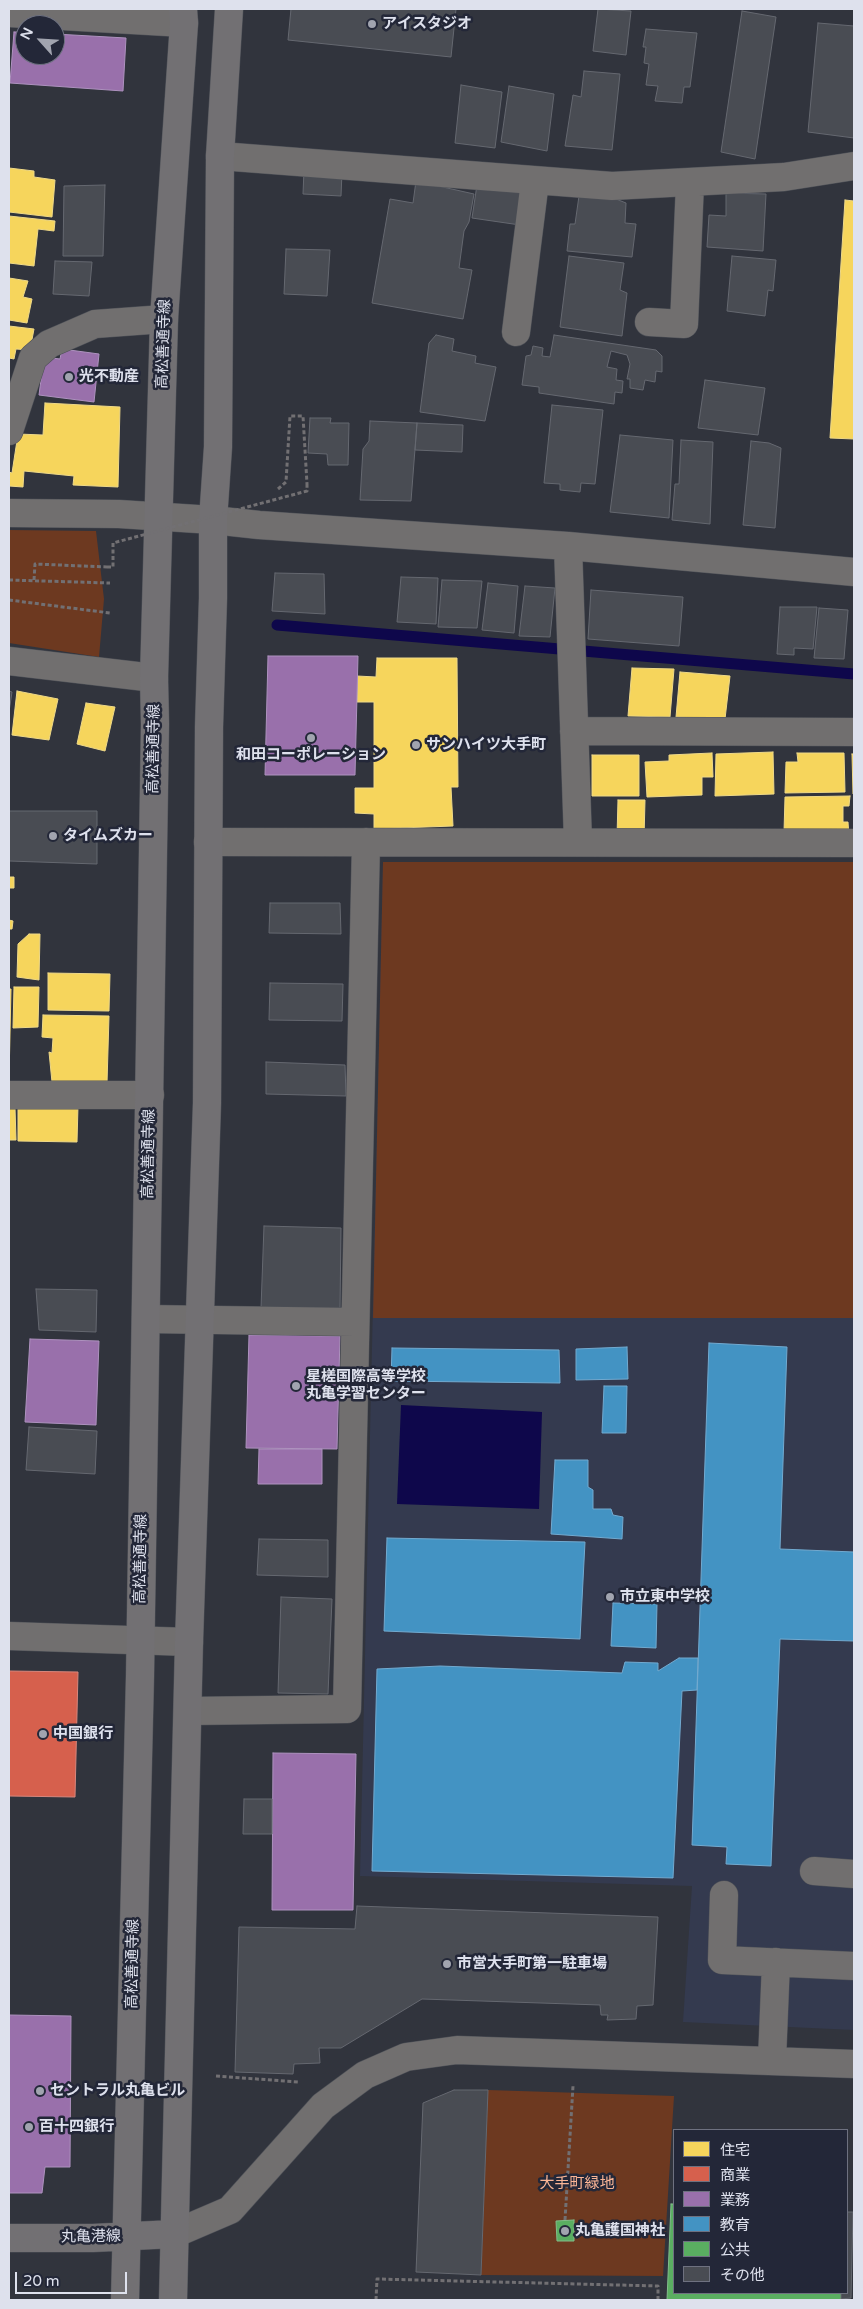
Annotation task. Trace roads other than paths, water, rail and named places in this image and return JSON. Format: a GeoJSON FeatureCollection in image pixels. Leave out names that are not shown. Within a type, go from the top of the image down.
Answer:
{"type":"FeatureCollection","features":[{"type":"Feature","properties":{"kind":"main road"},"geometry":{"type":"LineString","coordinates":[[173,2300],[189,1642],[207,1103],[208,842],[213,520],[218,447],[220,156],[229,9]]}},
{"type":"Feature","properties":{"kind":"main road","name":"高松善通寺線"},"geometry":{"type":"LineString","coordinates":[[125,2300],[146,1319],[156,724],[154,678],[164,319],[183,16]]}},
{"type":"Feature","properties":{"kind":"main road","name":"丸亀港線"},"geometry":{"type":"LineString","coordinates":[[9,2238],[174,2234]]}},
{"type":"Feature","properties":{"kind":"street"},"geometry":{"type":"LineString","coordinates":[[9,13],[183,16]]}},
{"type":"Feature","properties":{"kind":"street"},"geometry":{"type":"LineString","coordinates":[[220,156],[612,186],[784,178],[854,166]]}},
{"type":"Feature","properties":{"kind":"street"},"geometry":{"type":"LineString","coordinates":[[516,332],[535,180]]}},
{"type":"Feature","properties":{"kind":"street"},"geometry":{"type":"LineString","coordinates":[[649,322],[684,324],[690,182]]}},
{"type":"Feature","properties":{"kind":"street"},"geometry":{"type":"LineString","coordinates":[[9,431],[33,358],[49,344],[95,324],[164,319]]}},
{"type":"Feature","properties":{"kind":"street"},"geometry":{"type":"LineString","coordinates":[[9,513],[159,516],[259,526],[568,546],[854,572]]}},
{"type":"Feature","properties":{"kind":"street"},"geometry":{"type":"LineString","coordinates":[[568,546],[578,842]]}},
{"type":"Feature","properties":{"kind":"street"},"geometry":{"type":"LineString","coordinates":[[9,661],[154,678]]}},
{"type":"Feature","properties":{"kind":"street"},"geometry":{"type":"LineString","coordinates":[[574,731],[854,732]]}},
{"type":"Feature","properties":{"kind":"street"},"geometry":{"type":"LineString","coordinates":[[208,842],[854,843]]}},
{"type":"Feature","properties":{"kind":"street"},"geometry":{"type":"LineString","coordinates":[[188,1711],[347,1709],[366,842]]}},
{"type":"Feature","properties":{"kind":"street"},"geometry":{"type":"LineString","coordinates":[[9,1096],[150,1095]]}},
{"type":"Feature","properties":{"kind":"street"},"geometry":{"type":"LineString","coordinates":[[146,1319],[355,1322]]}},
{"type":"Feature","properties":{"kind":"street"},"geometry":{"type":"LineString","coordinates":[[9,1636],[189,1642]]}},
{"type":"Feature","properties":{"kind":"street"},"geometry":{"type":"LineString","coordinates":[[814,1872],[854,1874]]}},
{"type":"Feature","properties":{"kind":"street"},"geometry":{"type":"LineString","coordinates":[[724,1895],[722,1960],[854,1966]]}},
{"type":"Feature","properties":{"kind":"street"},"geometry":{"type":"LineString","coordinates":[[772,2060],[776,1962]]}},
{"type":"Feature","properties":{"kind":"street"},"geometry":{"type":"LineString","coordinates":[[174,2234],[230,2210],[324,2106],[366,2075],[406,2057],[457,2050],[854,2064]]}},
{"type":"Feature","properties":{"kind":"waterway"},"geometry":{"type":"LineString","coordinates":[[277,625],[854,674]]}},
{"type":"Feature","properties":{"kind":"place","name":"アイスタジオ"},"geometry":{"type":"Point","coordinates":[372,24]}},
{"type":"Feature","properties":{"kind":"place","name":"光不動産"},"geometry":{"type":"Point","coordinates":[69,377]}},
{"type":"Feature","properties":{"kind":"place","name":"和田コーポレーション"},"geometry":{"type":"Point","coordinates":[311,738]}},
{"type":"Feature","properties":{"kind":"place","name":"サンハイツ大手町"},"geometry":{"type":"Point","coordinates":[416,745]}},
{"type":"Feature","properties":{"kind":"place","name":"タイムズカー"},"geometry":{"type":"Point","coordinates":[53,836]}},
{"type":"Feature","properties":{"kind":"place","name":"星槎国際高等学校 丸亀学習センター"},"geometry":{"type":"Point","coordinates":[296,1386]}},
{"type":"Feature","properties":{"kind":"place","name":"市立東中学校"},"geometry":{"type":"Point","coordinates":[610,1597]}},
{"type":"Feature","properties":{"kind":"place","name":"中国銀行"},"geometry":{"type":"Point","coordinates":[43,1734]}},
{"type":"Feature","properties":{"kind":"place","name":"市営大手町第一駐車場"},"geometry":{"type":"Point","coordinates":[447,1964]}},
{"type":"Feature","properties":{"kind":"place","name":"セントラル丸亀ビル"},"geometry":{"type":"Point","coordinates":[40,2091]}},
{"type":"Feature","properties":{"kind":"place","name":"百十四銀行"},"geometry":{"type":"Point","coordinates":[29,2127]}},
{"type":"Feature","properties":{"kind":"place","name":"丸亀護国神社"},"geometry":{"type":"Point","coordinates":[565,2231]}},
{"type":"Feature","properties":{"kind":"park label","name":"大手町緑地"},"geometry":{"type":"Point","coordinates":[577,2184]}}]}
